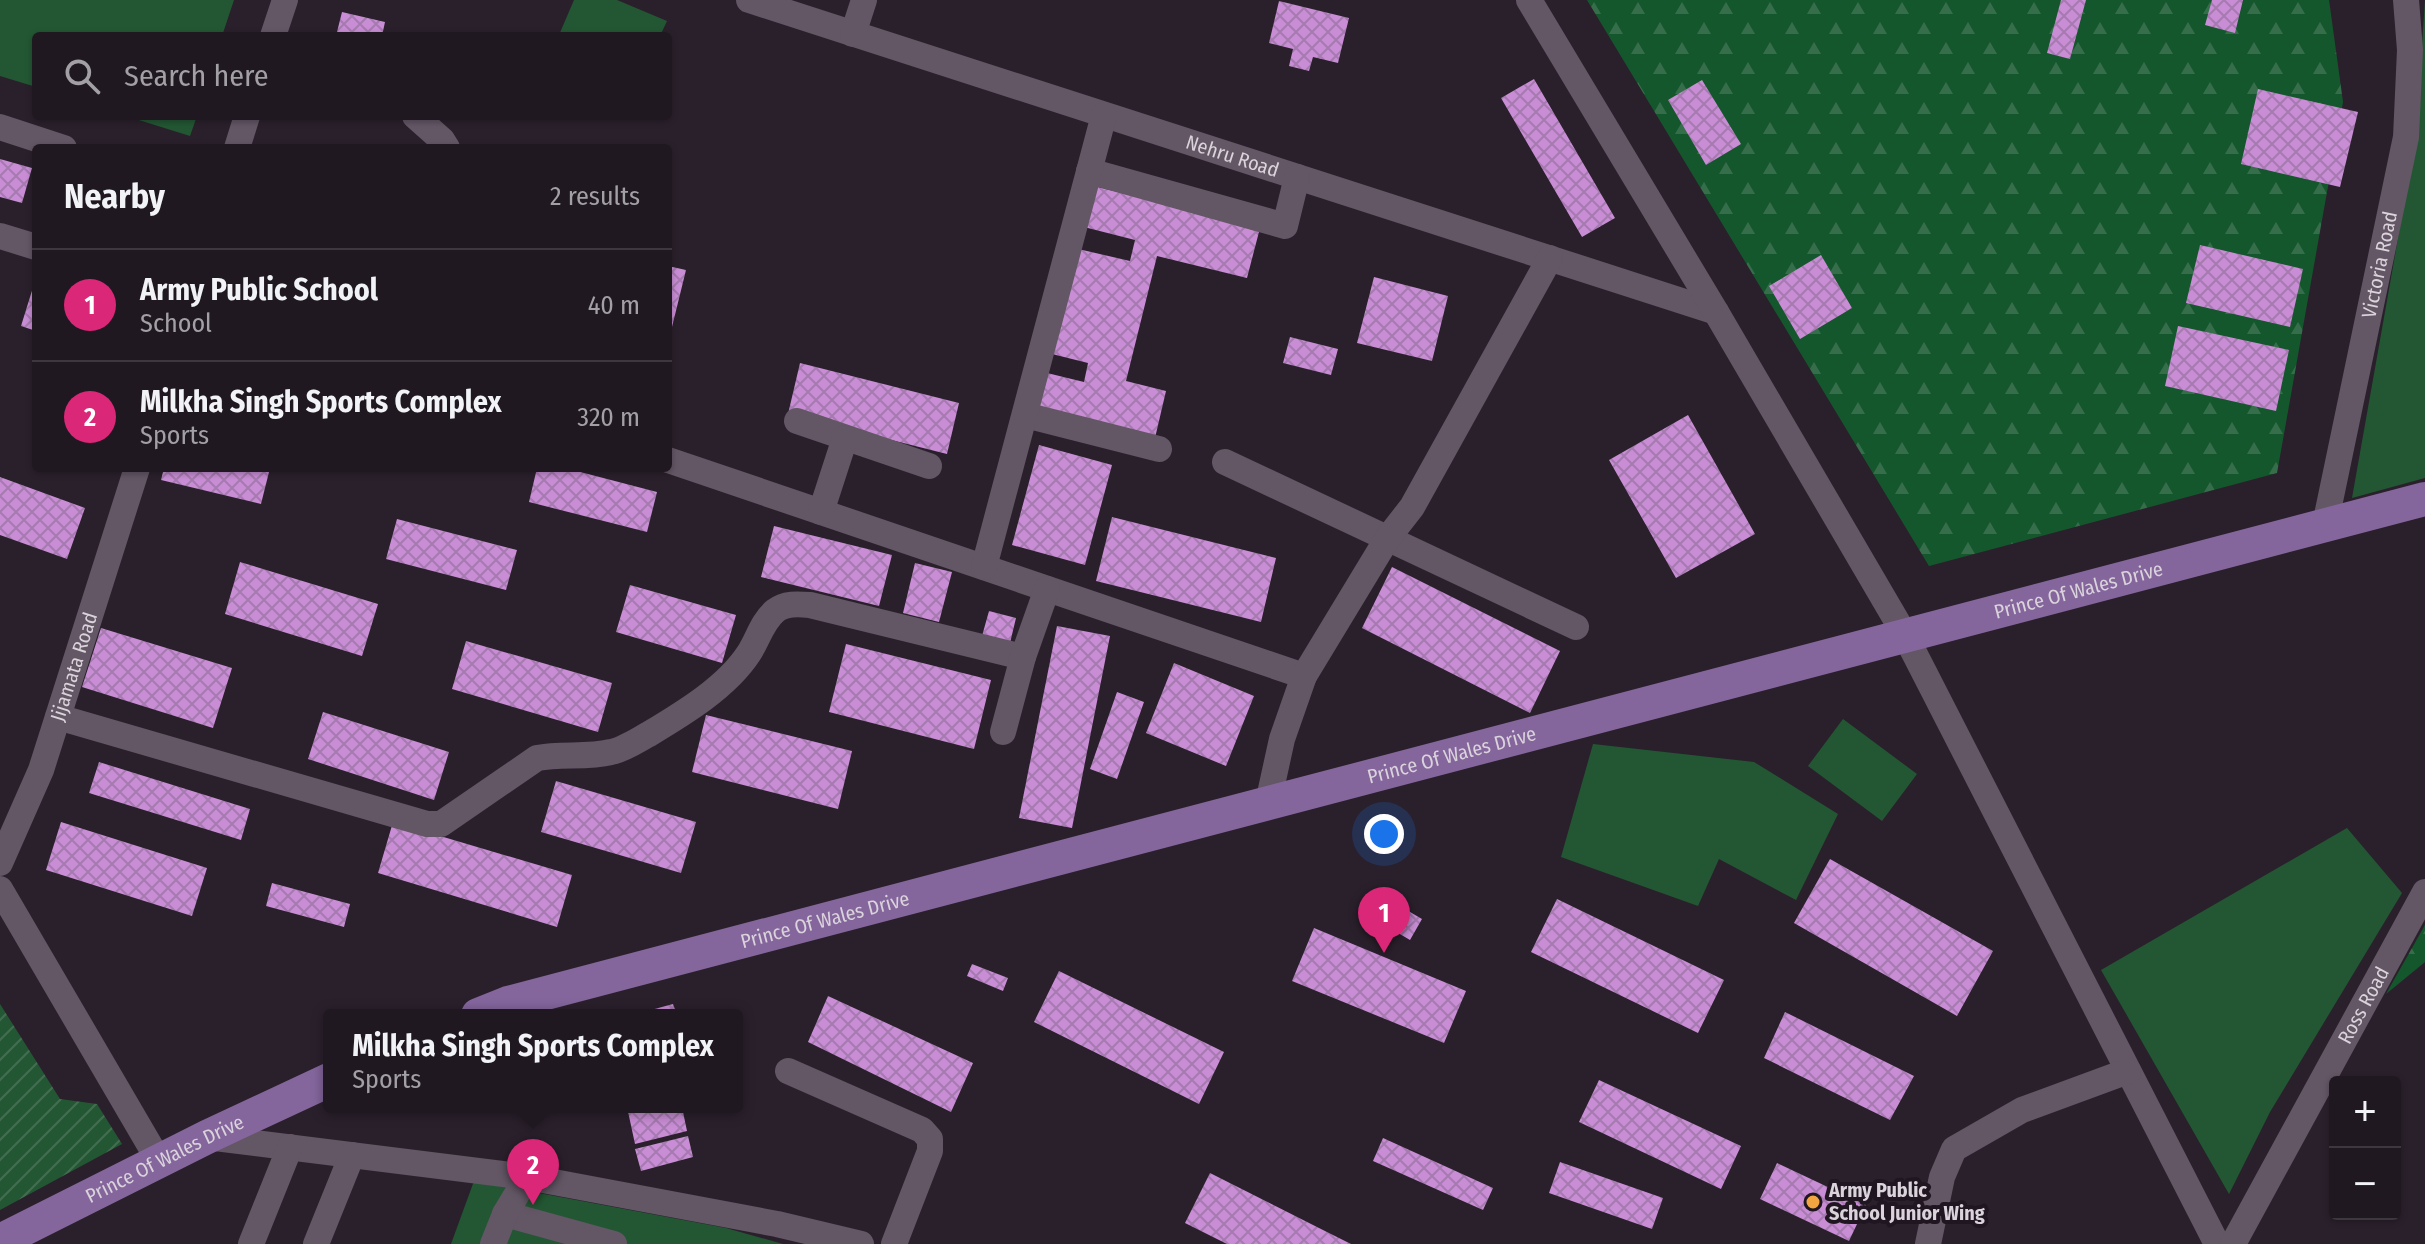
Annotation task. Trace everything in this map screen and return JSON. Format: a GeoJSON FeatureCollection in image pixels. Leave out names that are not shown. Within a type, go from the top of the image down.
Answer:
{"type":"FeatureCollection","features":[{"type":"Feature","properties":{"kind":"main road","name":"Prince Of Wales Drive"},"geometry":{"type":"LineString","coordinates":[[493,1009],[2425,499]]}},
{"type":"Feature","properties":{"kind":"main road","name":"Prince Of Wales Drive"},"geometry":{"type":"LineString","coordinates":[[0,1241],[323,1083]]}},
{"type":"Feature","properties":{"kind":"street"},"geometry":{"type":"LineString","coordinates":[[274,32],[285,0]]}},
{"type":"Feature","properties":{"kind":"street","name":"Nehru Road"},"geometry":{"type":"LineString","coordinates":[[749,0],[1716,312]]}},
{"type":"Feature","properties":{"kind":"street"},"geometry":{"type":"LineString","coordinates":[[853,34],[864,0]]}},
{"type":"Feature","properties":{"kind":"street"},"geometry":{"type":"LineString","coordinates":[[1529,0],[1905,635],[2128,1071],[2234,1243]]}},
{"type":"Feature","properties":{"kind":"street","name":"Victoria Road"},"geometry":{"type":"LineString","coordinates":[[2325,525],[2406,137],[2410,50],[2406,0]]}},
{"type":"Feature","properties":{"kind":"street"},"geometry":{"type":"LineString","coordinates":[[984,567],[1104,115]]}},
{"type":"Feature","properties":{"kind":"street"},"geometry":{"type":"LineString","coordinates":[[238,144],[246,120]]}},
{"type":"Feature","properties":{"kind":"street"},"geometry":{"type":"LineString","coordinates":[[420,120],[444,144]]}},
{"type":"Feature","properties":{"kind":"street"},"geometry":{"type":"LineString","coordinates":[[0,127],[52,144]]}},
{"type":"Feature","properties":{"kind":"street"},"geometry":{"type":"LineString","coordinates":[[1089,171],[1285,226],[1297,177]]}},
{"type":"Feature","properties":{"kind":"street"},"geometry":{"type":"LineString","coordinates":[[0,236],[32,246]]}},
{"type":"Feature","properties":{"kind":"street"},"geometry":{"type":"LineString","coordinates":[[1268,803],[1282,739],[1304,676],[1387,539],[1412,507],[1550,258]]}},
{"type":"Feature","properties":{"kind":"street"},"geometry":{"type":"LineString","coordinates":[[1025,415],[1159,449]]}},
{"type":"Feature","properties":{"kind":"street"},"geometry":{"type":"LineString","coordinates":[[797,421],[929,466]]}},
{"type":"Feature","properties":{"kind":"street"},"geometry":{"type":"LineString","coordinates":[[821,512],[845,438]]}},
{"type":"Feature","properties":{"kind":"street"},"geometry":{"type":"LineString","coordinates":[[672,461],[1304,676]]}},
{"type":"Feature","properties":{"kind":"street"},"geometry":{"type":"LineString","coordinates":[[1225,462],[1576,627]]}},
{"type":"Feature","properties":{"kind":"street","name":"Jijamata Road"},"geometry":{"type":"LineString","coordinates":[[2,854],[41,770],[136,472]]}},
{"type":"Feature","properties":{"kind":"street"},"geometry":{"type":"LineString","coordinates":[[1003,732],[1023,657],[1047,589]]}},
{"type":"Feature","properties":{"kind":"street"},"geometry":{"type":"LineString","coordinates":[[58,717],[427,824],[441,824],[537,758],[556,754],[614,752],[650,733],[730,676],[749,653],[766,619],[778,608],[810,605],[1023,657]]}},
{"type":"Feature","properties":{"kind":"street"},"geometry":{"type":"LineString","coordinates":[[0,889],[159,1161]]}},
{"type":"Feature","properties":{"kind":"street","name":"Ross Road"},"geometry":{"type":"LineString","coordinates":[[2234,1243],[2425,892]]}},
{"type":"Feature","properties":{"kind":"street"},"geometry":{"type":"LineString","coordinates":[[788,1071],[922,1130],[930,1139],[930,1151],[894,1244]]}},
{"type":"Feature","properties":{"kind":"street"},"geometry":{"type":"LineString","coordinates":[[1928,1244],[1942,1177],[1954,1149],[2022,1110],[2128,1071]]}},
{"type":"Feature","properties":{"kind":"street"},"geometry":{"type":"LineString","coordinates":[[207,1137],[527,1177],[777,1224],[861,1244]]}},
{"type":"Feature","properties":{"kind":"street"},"geometry":{"type":"LineString","coordinates":[[251,1244],[290,1147]]}},
{"type":"Feature","properties":{"kind":"street"},"geometry":{"type":"LineString","coordinates":[[316,1244],[352,1155]]}},
{"type":"Feature","properties":{"kind":"street"},"geometry":{"type":"LineString","coordinates":[[493,1244],[505,1214],[527,1177]]}},
{"type":"Feature","properties":{"kind":"street"},"geometry":{"type":"LineString","coordinates":[[505,1214],[614,1244]]}},
{"type":"Feature","properties":{"kind":"green space"},"geometry":{"type":"Polygon","coordinates":[[[0,0],[234,0],[223,32],[32,32],[32,86],[0,76],[0,0]]]}},
{"type":"Feature","properties":{"kind":"green space"},"geometry":{"type":"Polygon","coordinates":[[[574,0],[617,0],[667,21],[662,32],[560,32],[574,0]]]}},
{"type":"Feature","properties":{"kind":"green space"},"geometry":{"type":"Polygon","coordinates":[[[1587,0],[2329,0],[2343,102],[2277,473],[1929,566],[1587,0]]]}},
{"type":"Feature","properties":{"kind":"green space"},"geometry":{"type":"Polygon","coordinates":[[[2425,0],[2425,478],[2352,498],[2416,137],[2425,0]]]}},
{"type":"Feature","properties":{"kind":"green space"},"geometry":{"type":"Polygon","coordinates":[[[139,120],[196,120],[190,136],[139,120]]]}},
{"type":"Feature","properties":{"kind":"green space"},"geometry":{"type":"Polygon","coordinates":[[[1843,719],[1917,774],[1882,821],[1808,766],[1843,719]]]}},
{"type":"Feature","properties":{"kind":"green space"},"geometry":{"type":"Polygon","coordinates":[[[1593,744],[1754,762],[1838,814],[1796,900],[1719,859],[1698,906],[1561,857],[1593,744]]]}},
{"type":"Feature","properties":{"kind":"green space"},"geometry":{"type":"Polygon","coordinates":[[[2347,828],[2402,893],[2270,1112],[2229,1194],[2101,970],[2347,828]]]}},
{"type":"Feature","properties":{"kind":"green space"},"geometry":{"type":"Polygon","coordinates":[[[2425,925],[2425,962],[2386,994],[2425,925]]]}},
{"type":"Feature","properties":{"kind":"green space"},"geometry":{"type":"Polygon","coordinates":[[[0,1004],[60,1099],[97,1104],[122,1144],[0,1210],[0,1004]]]}},
{"type":"Feature","properties":{"kind":"green space"},"geometry":{"type":"Polygon","coordinates":[[[474,1181],[726,1228],[783,1244],[451,1244],[474,1181]]]}},
{"type":"Feature","properties":{"kind":"building"},"geometry":{"type":"Polygon","coordinates":[[[2061,0],[2086,0],[2070,59],[2047,53],[2061,0]]]}},
{"type":"Feature","properties":{"kind":"building"},"geometry":{"type":"Polygon","coordinates":[[[2212,0],[2243,0],[2235,33],[2205,25],[2212,0]]]}},
{"type":"Feature","properties":{"kind":"building"},"geometry":{"type":"Polygon","coordinates":[[[1279,1],[1349,18],[1338,63],[1313,57],[1309,71],[1289,66],[1293,49],[1269,43],[1279,1]]]}},
{"type":"Feature","properties":{"kind":"building"},"geometry":{"type":"Polygon","coordinates":[[[342,12],[385,22],[383,32],[337,32],[342,12]]]}},
{"type":"Feature","properties":{"kind":"building"},"geometry":{"type":"Polygon","coordinates":[[[1534,79],[1615,218],[1582,237],[1501,98],[1534,79]]]}},
{"type":"Feature","properties":{"kind":"building"},"geometry":{"type":"Polygon","coordinates":[[[1702,80],[1741,144],[1706,165],[1668,100],[1702,80]]]}},
{"type":"Feature","properties":{"kind":"building"},"geometry":{"type":"Polygon","coordinates":[[[2258,89],[2358,112],[2340,187],[2241,164],[2258,89]]]}},
{"type":"Feature","properties":{"kind":"building"},"geometry":{"type":"Polygon","coordinates":[[[0,159],[32,168],[22,203],[0,197],[0,159]]]}},
{"type":"Feature","properties":{"kind":"building"},"geometry":{"type":"Polygon","coordinates":[[[1090,185],[1260,228],[1247,278],[1157,256],[1126,381],[1166,391],[1155,438],[1034,408],[1043,372],[1084,382],[1088,363],[1048,353],[1074,248],[1130,261],[1135,240],[1080,226],[1090,185]]]}},
{"type":"Feature","properties":{"kind":"building"},"geometry":{"type":"Polygon","coordinates":[[[2200,245],[2303,269],[2290,327],[2186,303],[2200,245]]]}},
{"type":"Feature","properties":{"kind":"building"},"geometry":{"type":"Polygon","coordinates":[[[1821,255],[1852,308],[1800,339],[1769,286],[1821,255]]]}},
{"type":"Feature","properties":{"kind":"building"},"geometry":{"type":"Polygon","coordinates":[[[672,267],[686,270],[672,327],[672,267]]]}},
{"type":"Feature","properties":{"kind":"building"},"geometry":{"type":"Polygon","coordinates":[[[1374,277],[1448,296],[1432,361],[1357,343],[1374,277]]]}},
{"type":"Feature","properties":{"kind":"building"},"geometry":{"type":"Polygon","coordinates":[[[32,291],[32,330],[21,326],[32,291]]]}},
{"type":"Feature","properties":{"kind":"building"},"geometry":{"type":"Polygon","coordinates":[[[2178,326],[2289,350],[2276,411],[2165,386],[2178,326]]]}},
{"type":"Feature","properties":{"kind":"building"},"geometry":{"type":"Polygon","coordinates":[[[1290,337],[1338,349],[1331,375],[1283,363],[1290,337]]]}},
{"type":"Feature","properties":{"kind":"building"},"geometry":{"type":"Polygon","coordinates":[[[800,363],[959,403],[947,454],[788,414],[800,363]]]}},
{"type":"Feature","properties":{"kind":"building"},"geometry":{"type":"Polygon","coordinates":[[[1688,415],[1755,534],[1676,578],[1609,460],[1688,415]]]}},
{"type":"Feature","properties":{"kind":"building"},"geometry":{"type":"Polygon","coordinates":[[[1039,445],[1112,465],[1085,565],[1012,545],[1039,445]]]}},
{"type":"Feature","properties":{"kind":"building"},"geometry":{"type":"Polygon","coordinates":[[[163,472],[269,472],[261,504],[161,480],[163,472]]]}},
{"type":"Feature","properties":{"kind":"building"},"geometry":{"type":"Polygon","coordinates":[[[536,472],[580,472],[657,492],[647,532],[529,502],[536,472]]]}},
{"type":"Feature","properties":{"kind":"building"},"geometry":{"type":"Polygon","coordinates":[[[0,477],[85,508],[67,559],[0,535],[0,477]]]}},
{"type":"Feature","properties":{"kind":"building"},"geometry":{"type":"Polygon","coordinates":[[[1112,517],[1276,558],[1261,622],[1096,581],[1112,517]]]}},
{"type":"Feature","properties":{"kind":"building"},"geometry":{"type":"Polygon","coordinates":[[[397,519],[517,550],[506,590],[386,559],[397,519]]]}},
{"type":"Feature","properties":{"kind":"building"},"geometry":{"type":"Polygon","coordinates":[[[774,526],[892,555],[879,606],[761,577],[774,526]]]}},
{"type":"Feature","properties":{"kind":"building"},"geometry":{"type":"Polygon","coordinates":[[[240,562],[378,604],[362,656],[225,614],[240,562]]]}},
{"type":"Feature","properties":{"kind":"building"},"geometry":{"type":"Polygon","coordinates":[[[915,563],[952,572],[939,622],[903,613],[915,563]]]}},
{"type":"Feature","properties":{"kind":"building"},"geometry":{"type":"Polygon","coordinates":[[[1392,567],[1560,651],[1530,713],[1362,628],[1392,567]]]}},
{"type":"Feature","properties":{"kind":"building"},"geometry":{"type":"Polygon","coordinates":[[[630,585],[736,615],[722,663],[616,632],[630,585]]]}},
{"type":"Feature","properties":{"kind":"building"},"geometry":{"type":"Polygon","coordinates":[[[989,611],[1016,618],[1010,643],[982,636],[989,611]]]}},
{"type":"Feature","properties":{"kind":"building"},"geometry":{"type":"Polygon","coordinates":[[[1057,626],[1110,636],[1072,828],[1019,818],[1057,626]]]}},
{"type":"Feature","properties":{"kind":"building"},"geometry":{"type":"Polygon","coordinates":[[[101,628],[232,668],[213,728],[82,687],[101,628]]]}},
{"type":"Feature","properties":{"kind":"building"},"geometry":{"type":"Polygon","coordinates":[[[466,641],[612,683],[598,732],[452,689],[466,641]]]}},
{"type":"Feature","properties":{"kind":"building"},"geometry":{"type":"Polygon","coordinates":[[[846,644],[991,680],[974,749],[829,712],[846,644]]]}},
{"type":"Feature","properties":{"kind":"building"},"geometry":{"type":"Polygon","coordinates":[[[1174,663],[1254,696],[1226,766],[1146,733],[1174,663]]]}},
{"type":"Feature","properties":{"kind":"building"},"geometry":{"type":"Polygon","coordinates":[[[1117,692],[1144,702],[1117,779],[1090,769],[1117,692]]]}},
{"type":"Feature","properties":{"kind":"building"},"geometry":{"type":"Polygon","coordinates":[[[323,712],[449,752],[434,800],[308,759],[323,712]]]}},
{"type":"Feature","properties":{"kind":"building"},"geometry":{"type":"Polygon","coordinates":[[[706,715],[852,751],[838,809],[692,772],[706,715]]]}},
{"type":"Feature","properties":{"kind":"building"},"geometry":{"type":"Polygon","coordinates":[[[99,762],[250,809],[241,840],[89,793],[99,762]]]}},
{"type":"Feature","properties":{"kind":"building"},"geometry":{"type":"Polygon","coordinates":[[[556,781],[696,822],[681,873],[541,832],[556,781]]]}},
{"type":"Feature","properties":{"kind":"building"},"geometry":{"type":"Polygon","coordinates":[[[61,822],[207,868],[192,916],[46,870],[61,822]]]}},
{"type":"Feature","properties":{"kind":"building"},"geometry":{"type":"Polygon","coordinates":[[[393,822],[572,875],[557,927],[378,873],[393,822]]]}},
{"type":"Feature","properties":{"kind":"building"},"geometry":{"type":"Polygon","coordinates":[[[1830,859],[1993,951],[1957,1016],[1794,923],[1830,859]]]}},
{"type":"Feature","properties":{"kind":"building"},"geometry":{"type":"Polygon","coordinates":[[[272,883],[350,904],[344,927],[266,906],[272,883]]]}},
{"type":"Feature","properties":{"kind":"building"},"geometry":{"type":"Polygon","coordinates":[[[1557,899],[1724,980],[1698,1033],[1531,952],[1557,899]]]}},
{"type":"Feature","properties":{"kind":"building"},"geometry":{"type":"Polygon","coordinates":[[[1405,909],[1422,919],[1410,940],[1393,930],[1405,909]]]}},
{"type":"Feature","properties":{"kind":"building"},"geometry":{"type":"Polygon","coordinates":[[[1314,928],[1466,991],[1444,1043],[1292,981],[1314,928]]]}},
{"type":"Feature","properties":{"kind":"building"},"geometry":{"type":"Polygon","coordinates":[[[972,964],[1008,978],[1003,991],[967,976],[972,964]]]}},
{"type":"Feature","properties":{"kind":"building"},"geometry":{"type":"Polygon","coordinates":[[[1059,971],[1224,1052],[1199,1104],[1034,1022],[1059,971]]]}},
{"type":"Feature","properties":{"kind":"building"},"geometry":{"type":"Polygon","coordinates":[[[828,996],[973,1063],[951,1112],[808,1042],[828,996]]]}},
{"type":"Feature","properties":{"kind":"building"},"geometry":{"type":"Polygon","coordinates":[[[673,1004],[675,1009],[654,1009],[673,1004]]]}},
{"type":"Feature","properties":{"kind":"building"},"geometry":{"type":"Polygon","coordinates":[[[1785,1012],[1914,1076],[1890,1120],[1764,1058],[1785,1012]]]}},
{"type":"Feature","properties":{"kind":"building"},"geometry":{"type":"Polygon","coordinates":[[[1599,1080],[1741,1146],[1721,1189],[1579,1122],[1599,1080]]]}},
{"type":"Feature","properties":{"kind":"building"},"geometry":{"type":"Polygon","coordinates":[[[628,1113],[683,1113],[687,1131],[635,1144],[628,1113]]]}},
{"type":"Feature","properties":{"kind":"building"},"geometry":{"type":"Polygon","coordinates":[[[688,1136],[693,1157],[641,1171],[635,1149],[688,1136]]]}},
{"type":"Feature","properties":{"kind":"building"},"geometry":{"type":"Polygon","coordinates":[[[1383,1138],[1493,1188],[1483,1210],[1373,1161],[1383,1138]]]}},
{"type":"Feature","properties":{"kind":"building"},"geometry":{"type":"Polygon","coordinates":[[[1560,1162],[1663,1198],[1652,1229],[1549,1193],[1560,1162]]]}},
{"type":"Feature","properties":{"kind":"building","name":"Army Public School Junior Wing"},"geometry":{"type":"Polygon","coordinates":[[[1777,1163],[1866,1205],[1849,1241],[1760,1199],[1777,1163]]]}},
{"type":"Feature","properties":{"kind":"building"},"geometry":{"type":"Polygon","coordinates":[[[1210,1173],[1351,1244],[1227,1244],[1185,1223],[1210,1173]]]}},
{"type":"Feature","properties":{"kind":"place","name":"Army Public School"},"geometry":{"type":"Point","coordinates":[1384,953]}},
{"type":"Feature","properties":{"kind":"place","name":"Army Public School Junior Wing"},"geometry":{"type":"Point","coordinates":[1813,1202]}},
{"type":"Feature","properties":{"kind":"place","name":"Milkha Singh Sports Complex"},"geometry":{"type":"Point","coordinates":[533,1205]}}]}
